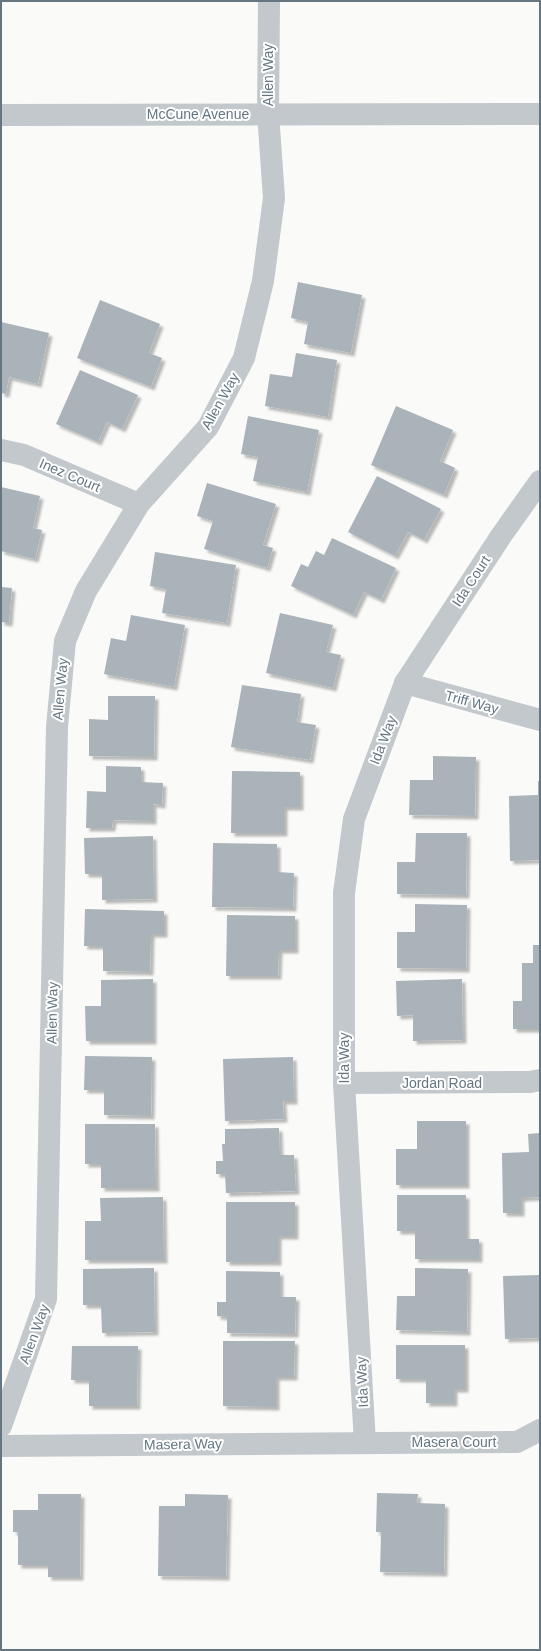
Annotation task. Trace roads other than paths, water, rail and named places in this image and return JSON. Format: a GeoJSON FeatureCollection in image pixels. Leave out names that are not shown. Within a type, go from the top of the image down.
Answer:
{"type":"FeatureCollection","features":[{"type":"Feature","properties":{"kind":"street","name":"Allen Way"},"geometry":{"type":"LineString","coordinates":[[1,1426],[46,1299],[57,727],[65,641],[86,591],[139,504],[208,427],[244,358],[263,281],[274,198],[268,113],[269,1]]}},
{"type":"Feature","properties":{"kind":"street","name":"McCune Avenue"},"geometry":{"type":"LineString","coordinates":[[1,116],[268,113],[540,114]]}},
{"type":"Feature","properties":{"kind":"street","name":"Inez Court"},"geometry":{"type":"LineString","coordinates":[[1,450],[24,455],[139,504]]}},
{"type":"Feature","properties":{"kind":"street","name":"Ida Court"},"geometry":{"type":"LineString","coordinates":[[405,683],[501,536],[540,481]]}},
{"type":"Feature","properties":{"kind":"street","name":"Triff Way"},"geometry":{"type":"LineString","coordinates":[[405,683],[540,720]]}},
{"type":"Feature","properties":{"kind":"street","name":"Ida Way"},"geometry":{"type":"LineString","coordinates":[[365,1443],[344,1083],[344,893],[354,819],[405,683]]}},
{"type":"Feature","properties":{"kind":"street","name":"Jordan Road"},"geometry":{"type":"LineString","coordinates":[[344,1083],[530,1082],[540,1080]]}},
{"type":"Feature","properties":{"kind":"street","name":"Masera Court"},"geometry":{"type":"LineString","coordinates":[[365,1443],[517,1442],[540,1430]]}},
{"type":"Feature","properties":{"kind":"street","name":"Masera Way"},"geometry":{"type":"LineString","coordinates":[[1,1446],[365,1443]]}}]}
